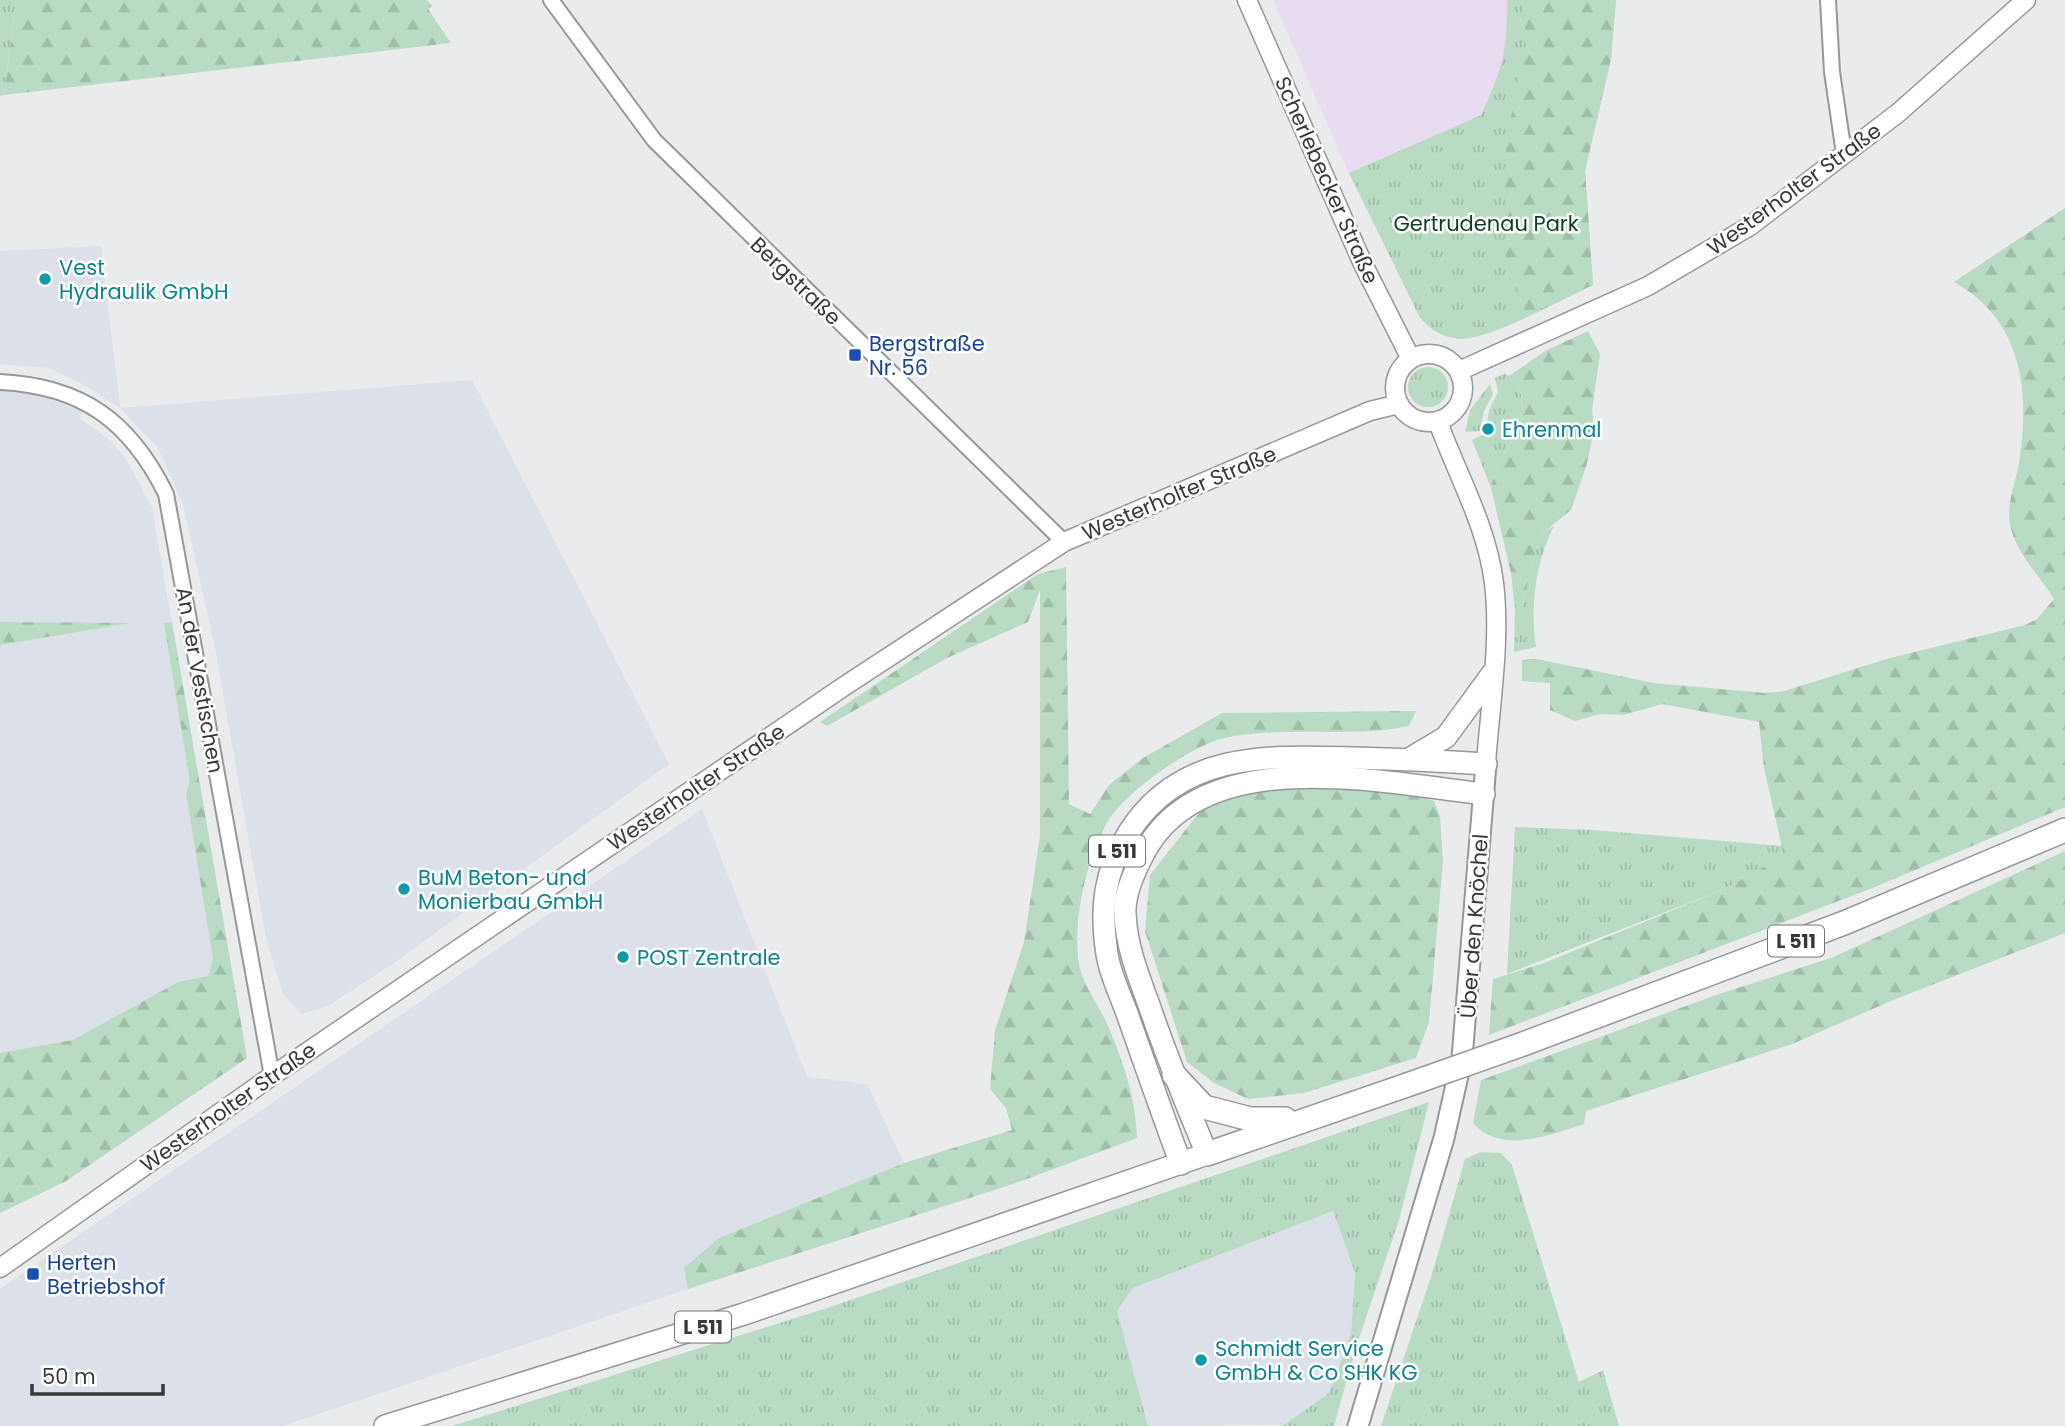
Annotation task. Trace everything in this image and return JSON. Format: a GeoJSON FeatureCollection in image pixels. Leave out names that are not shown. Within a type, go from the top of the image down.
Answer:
{"type":"FeatureCollection","features":[{"type":"Feature","properties":{"kind":"highway","name":"L 511"},"geometry":{"type":"LineString","coordinates":[[1207,1154],[1523,1044],[1844,923],[2065,830]]}},
{"type":"Feature","properties":{"kind":"highway","name":"L 511"},"geometry":{"type":"LineString","coordinates":[[1174,1075],[1204,1107],[1227,1115],[1272,1121],[1329,1112]]}},
{"type":"Feature","properties":{"kind":"main road"},"geometry":{"type":"LineString","coordinates":[[1409,760],[1446,737],[1492,674]]}},
{"type":"Feature","properties":{"kind":"main road","name":"L 511"},"geometry":{"type":"LineString","coordinates":[[1181,1164],[1107,957],[1102,912],[1106,881],[1117,851],[1136,822],[1157,799],[1185,780],[1229,762],[1294,756],[1486,764]]}},
{"type":"Feature","properties":{"kind":"main road","name":"Über den Knöchel"},"geometry":{"type":"LineString","coordinates":[[1358,1426],[1444,1138],[1462,1058],[1486,764]]}},
{"type":"Feature","properties":{"kind":"main road","name":"L 511"},"geometry":{"type":"LineString","coordinates":[[385,1426],[744,1314],[1207,1154],[1174,1075],[1130,952],[1124,910],[1133,874],[1149,844],[1176,814],[1234,785],[1269,778],[1360,780],[1484,794]]}},
{"type":"Feature","properties":{"kind":"street","name":"Bergstraße"},"geometry":{"type":"LineString","coordinates":[[551,0],[653,140],[1064,542]]}},
{"type":"Feature","properties":{"kind":"street","name":"Scherlebecker Straße"},"geometry":{"type":"LineString","coordinates":[[1247,0],[1363,264],[1411,359]]}},
{"type":"Feature","properties":{"kind":"street"},"geometry":{"type":"LineString","coordinates":[[1828,0],[1832,72],[1844,154]]}},
{"type":"Feature","properties":{"kind":"street","name":"Westerholter Straße"},"geometry":{"type":"LineString","coordinates":[[1459,370],[1648,286],[1750,226],[1898,113],[2026,0]]}},
{"type":"Feature","properties":{"kind":"street"},"geometry":{"type":"LineString","coordinates":[[1432,354],[1442,357],[1459,370],[1462,395],[1458,407],[1438,422],[1420,421],[1404,411],[1399,404],[1395,384],[1398,374],[1411,359],[1432,354]]}},
{"type":"Feature","properties":{"kind":"street","name":"An der Vestischen"},"geometry":{"type":"LineString","coordinates":[[0,382],[53,389],[72,396],[112,419],[143,451],[166,494],[272,1076]]}},
{"type":"Feature","properties":{"kind":"street","name":"Westerholter Straße"},"geometry":{"type":"LineString","coordinates":[[0,1268],[272,1076],[843,687],[1064,542],[1370,411],[1399,404]]}},
{"type":"Feature","properties":{"kind":"street","name":"Über den Knöchel"},"geometry":{"type":"LineString","coordinates":[[1438,422],[1476,517],[1494,581],[1496,621],[1486,764]]}},
{"type":"Feature","properties":{"kind":"shaded area"},"geometry":{"type":"Polygon","coordinates":[[[1273,0],[1507,0],[1507,48],[1500,75],[1481,115],[1349,173],[1273,0]]]}},
{"type":"Feature","properties":{"kind":"shaded area"},"geometry":{"type":"Polygon","coordinates":[[[101,246],[120,408],[79,382],[49,368],[0,364],[0,251],[101,246]]]}},
{"type":"Feature","properties":{"kind":"shaded area"},"geometry":{"type":"Polygon","coordinates":[[[472,380],[669,764],[394,963],[328,1006],[301,1014],[283,994],[266,938],[215,648],[183,504],[158,448],[120,408],[472,380]]]}},
{"type":"Feature","properties":{"kind":"shaded area"},"geometry":{"type":"Polygon","coordinates":[[[0,391],[37,394],[83,411],[79,418],[111,441],[126,459],[152,508],[247,1058],[66,1181],[0,1213],[0,391]]]}},
{"type":"Feature","properties":{"kind":"shaded area"},"geometry":{"type":"Polygon","coordinates":[[[702,809],[807,1077],[867,1084],[904,1163],[719,1238],[684,1268],[688,1289],[283,1426],[0,1426],[0,1289],[702,809]]]}},
{"type":"Feature","properties":{"kind":"shaded area"},"geometry":{"type":"Polygon","coordinates":[[[1333,1211],[1355,1273],[1351,1335],[1329,1393],[1284,1425],[1148,1426],[1117,1311],[1133,1288],[1333,1211]]]}},
{"type":"Feature","properties":{"kind":"green space"},"geometry":{"type":"Polygon","coordinates":[[[0,0],[16,0],[4,95],[0,96],[0,0]]]}},
{"type":"Feature","properties":{"kind":"green space"},"geometry":{"type":"Polygon","coordinates":[[[16,0],[427,0],[432,6],[428,9],[451,43],[4,95],[16,0]]]}},
{"type":"Feature","properties":{"kind":"green space","name":"Gertrudenau Park"},"geometry":{"type":"Polygon","coordinates":[[[1507,0],[1616,0],[1611,59],[1585,171],[1593,285],[1508,326],[1461,339],[1432,329],[1419,316],[1349,173],[1481,115],[1502,60],[1507,0]]]}},
{"type":"Feature","properties":{"kind":"green space"},"geometry":{"type":"Polygon","coordinates":[[[1523,0],[1616,0],[1611,59],[1585,171],[1593,285],[1526,315],[1506,260],[1505,231],[1506,140],[1526,47],[1523,0]]]}},
{"type":"Feature","properties":{"kind":"green space"},"geometry":{"type":"Polygon","coordinates":[[[2065,208],[2065,807],[1875,887],[1489,1035],[1493,979],[1544,963],[1722,890],[1784,856],[1764,768],[1759,722],[1662,704],[1624,715],[1600,714],[1575,721],[1550,710],[1550,683],[1522,681],[1522,660],[1537,659],[1654,683],[1765,693],[1784,691],[1890,658],[2025,625],[2037,619],[2054,599],[2019,549],[2009,515],[2023,430],[2021,380],[2016,357],[2007,335],[1994,315],[1976,297],[1954,282],[2065,208]]]}},
{"type":"Feature","properties":{"kind":"green space"},"geometry":{"type":"Polygon","coordinates":[[[1588,331],[1600,354],[1592,410],[1594,431],[1586,467],[1571,510],[1544,532],[1538,542],[1520,616],[1515,609],[1511,573],[1491,488],[1495,472],[1520,420],[1520,391],[1512,374],[1545,351],[1588,331]]]}},
{"type":"Feature","properties":{"kind":"green space"},"geometry":{"type":"Polygon","coordinates":[[[1428,367],[1436,368],[1442,373],[1447,379],[1447,395],[1442,401],[1436,406],[1428,407],[1420,406],[1414,401],[1409,395],[1408,387],[1409,379],[1414,373],[1420,368],[1428,367]]]}},
{"type":"Feature","properties":{"kind":"green space"},"geometry":{"type":"Polygon","coordinates":[[[1506,373],[1507,376],[1512,374],[1520,391],[1522,406],[1520,420],[1495,472],[1491,488],[1472,440],[1485,434],[1489,410],[1498,392],[1495,378],[1506,373]]]}},
{"type":"Feature","properties":{"kind":"green space"},"geometry":{"type":"Polygon","coordinates":[[[1490,384],[1493,394],[1484,411],[1480,431],[1465,432],[1470,410],[1490,384]]]}},
{"type":"Feature","properties":{"kind":"green space"},"geometry":{"type":"Polygon","coordinates":[[[1554,526],[1538,570],[1534,601],[1536,647],[1514,652],[1515,609],[1520,615],[1538,542],[1544,532],[1554,526]]]}},
{"type":"Feature","properties":{"kind":"green space"},"geometry":{"type":"Polygon","coordinates":[[[1066,567],[1069,804],[1090,814],[1109,785],[1143,758],[1222,713],[1416,711],[1409,726],[1342,732],[1274,732],[1214,741],[1179,759],[1144,784],[1115,811],[1106,824],[1087,872],[1083,890],[1078,925],[1078,958],[1090,993],[1108,1026],[1124,1067],[1134,1109],[1137,1138],[1013,1184],[688,1289],[684,1268],[719,1238],[904,1163],[1012,1130],[1006,1108],[990,1089],[995,1030],[1024,942],[1040,836],[1040,590],[1028,622],[947,658],[827,726],[820,722],[1038,574],[1066,567]]]}},
{"type":"Feature","properties":{"kind":"green space"},"geometry":{"type":"Polygon","coordinates":[[[0,622],[130,623],[0,645],[0,622]]]}},
{"type":"Feature","properties":{"kind":"green space"},"geometry":{"type":"Polygon","coordinates":[[[172,622],[247,1058],[66,1181],[0,1213],[0,1053],[73,1040],[178,982],[208,976],[213,959],[186,792],[190,782],[164,623],[172,622]]]}},
{"type":"Feature","properties":{"kind":"green space"},"geometry":{"type":"Polygon","coordinates":[[[1260,786],[1393,789],[1434,801],[1440,817],[1443,862],[1429,1022],[1416,1058],[1304,1093],[1248,1099],[1214,1083],[1187,1062],[1145,931],[1150,875],[1202,809],[1228,796],[1260,786]]]}},
{"type":"Feature","properties":{"kind":"green space"},"geometry":{"type":"Polygon","coordinates":[[[1515,827],[1593,830],[1783,846],[1785,856],[1722,890],[1507,974],[1515,827]]]}},
{"type":"Feature","properties":{"kind":"green space"},"geometry":{"type":"Polygon","coordinates":[[[2065,851],[2065,933],[1891,1001],[1792,1044],[1586,1111],[1584,1124],[1541,1137],[1511,1140],[1484,1133],[1473,1123],[1481,1080],[1719,994],[1831,958],[2065,851]]]}},
{"type":"Feature","properties":{"kind":"green space"},"geometry":{"type":"Polygon","coordinates":[[[1429,1102],[1399,1220],[1356,1347],[1334,1426],[1277,1426],[1284,1425],[1329,1393],[1351,1335],[1355,1273],[1333,1211],[1133,1288],[1117,1311],[1148,1426],[452,1426],[827,1308],[1429,1102]]]}},
{"type":"Feature","properties":{"kind":"green space"},"geometry":{"type":"Polygon","coordinates":[[[1481,1152],[1501,1153],[1512,1165],[1579,1382],[1603,1370],[1619,1426],[1381,1426],[1432,1274],[1465,1159],[1481,1152]]]}},
{"type":"Feature","properties":{"kind":"place","name":"Vest Hydraulik GmbH"},"geometry":{"type":"Point","coordinates":[45,279]}},
{"type":"Feature","properties":{"kind":"place","name":"Bergstraße Nr. 56"},"geometry":{"type":"Point","coordinates":[855,355]}},
{"type":"Feature","properties":{"kind":"place","name":"Ehrenmal"},"geometry":{"type":"Point","coordinates":[1488,429]}},
{"type":"Feature","properties":{"kind":"place","name":"BuM Beton- und Monierbau GmbH"},"geometry":{"type":"Point","coordinates":[404,889]}},
{"type":"Feature","properties":{"kind":"place","name":"POST Zentrale"},"geometry":{"type":"Point","coordinates":[623,957]}},
{"type":"Feature","properties":{"kind":"place","name":"Herten Betriebshof"},"geometry":{"type":"Point","coordinates":[33,1274]}},
{"type":"Feature","properties":{"kind":"place","name":"Schmidt Service GmbH & Co SHK KG"},"geometry":{"type":"Point","coordinates":[1201,1360]}}]}
